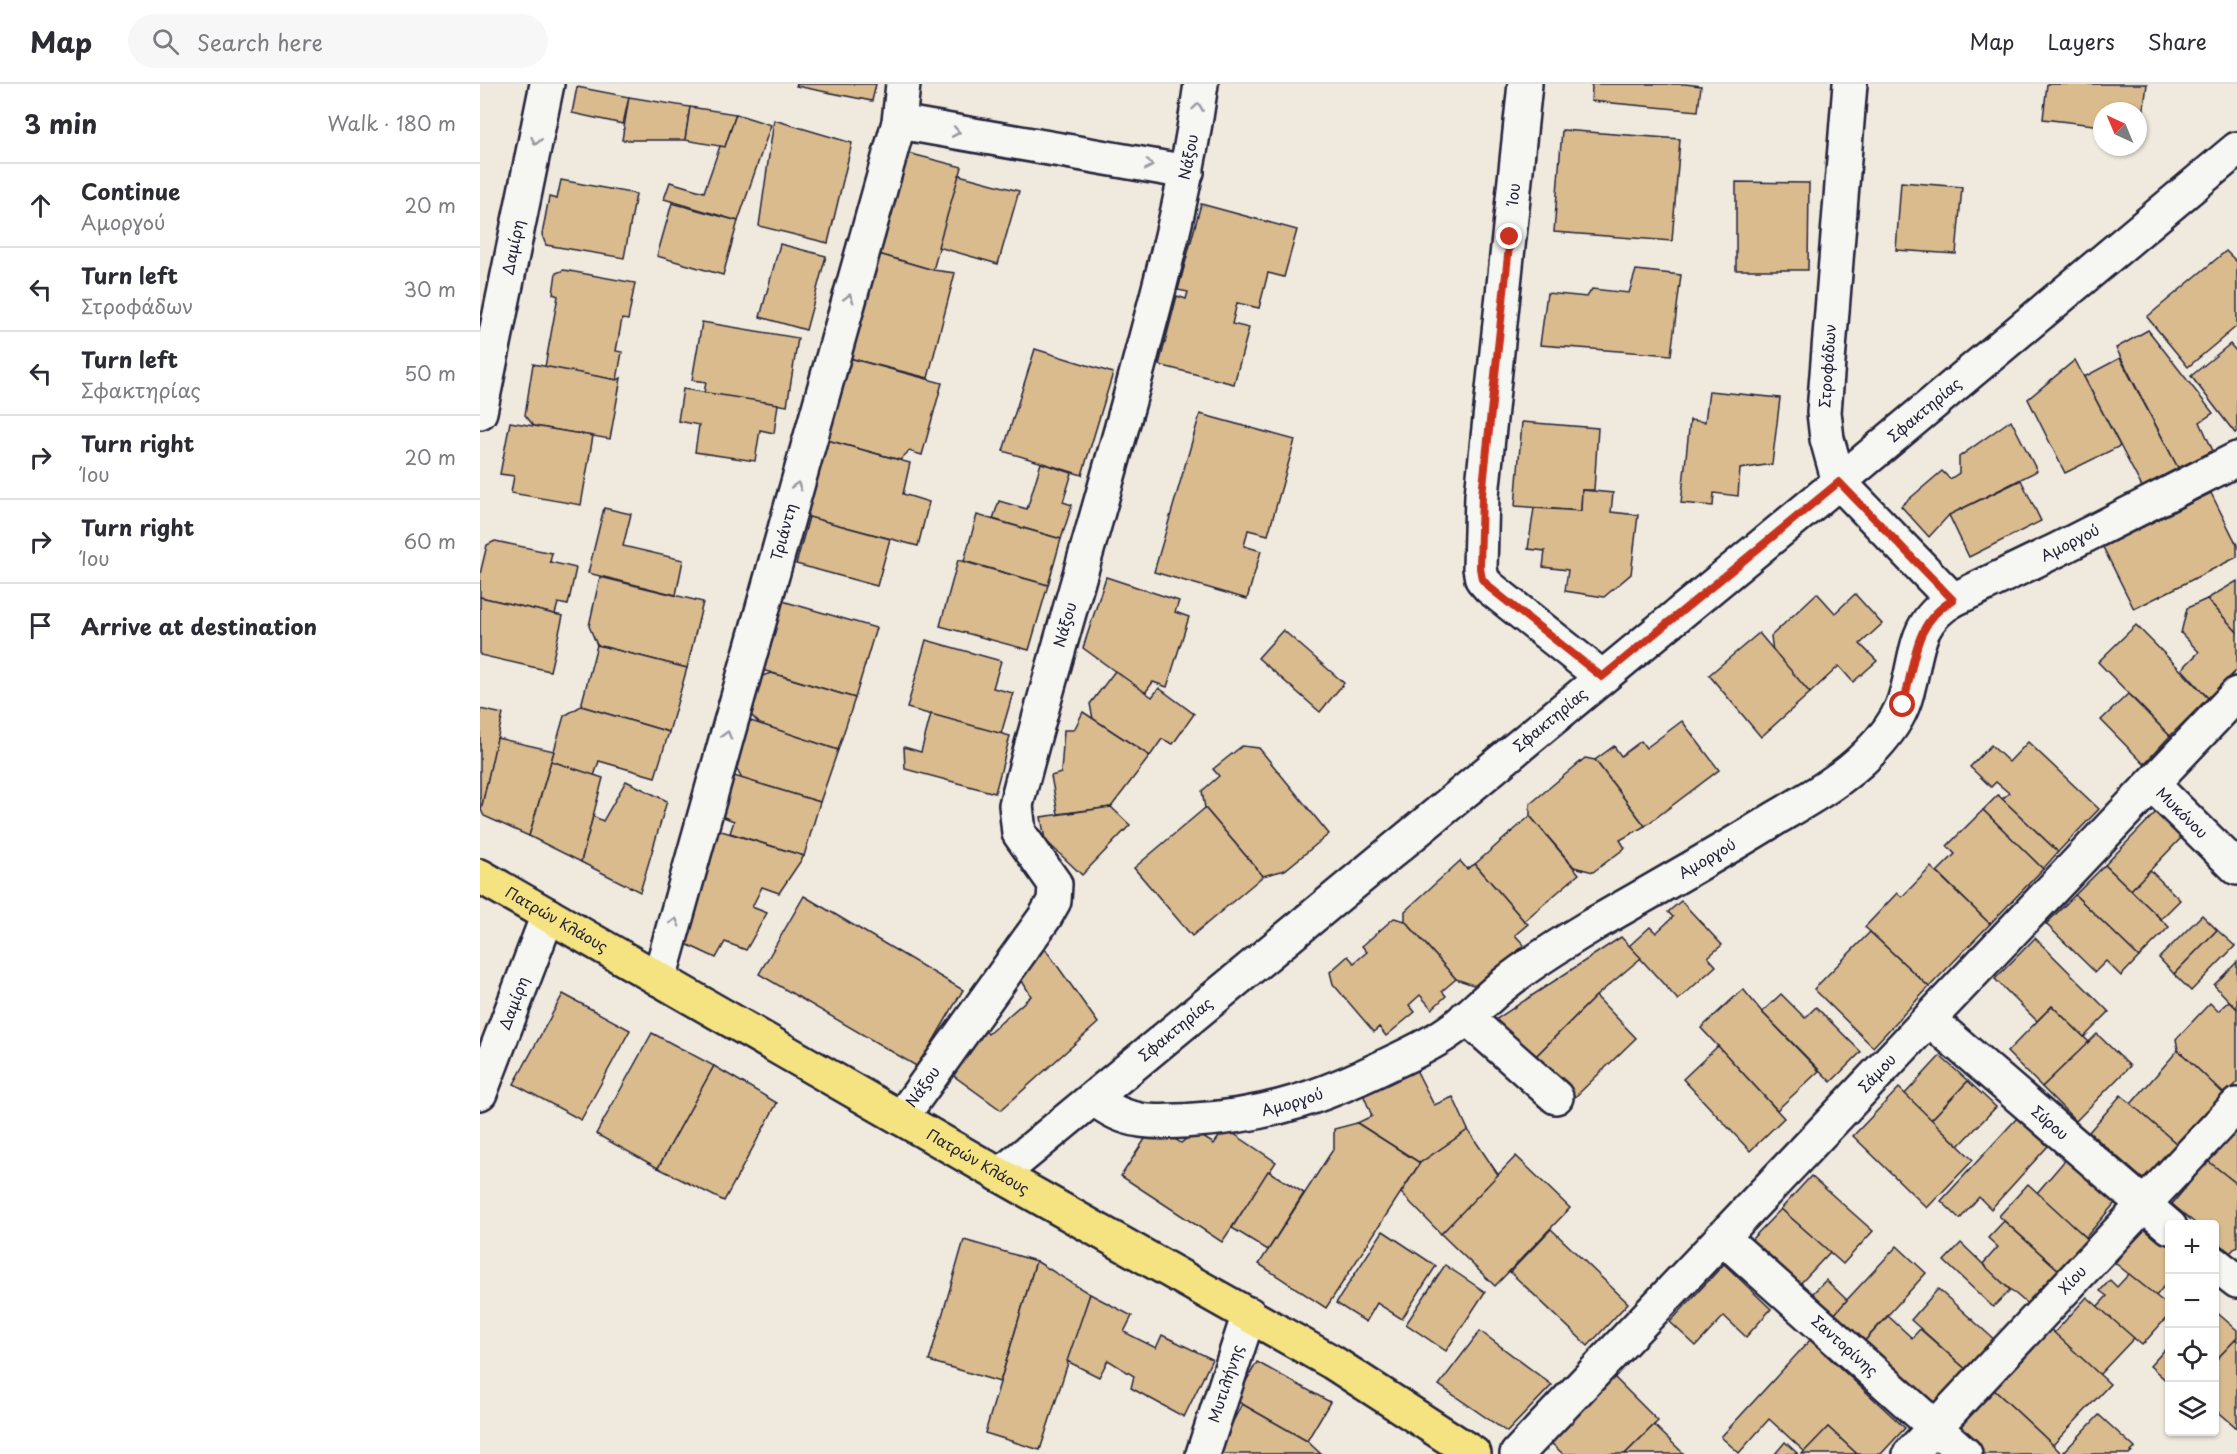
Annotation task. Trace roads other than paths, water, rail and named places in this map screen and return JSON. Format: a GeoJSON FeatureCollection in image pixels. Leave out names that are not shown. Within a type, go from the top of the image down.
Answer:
{"type":"FeatureCollection","features":[{"type":"Feature","properties":{"kind":"main road","name":"Πατρών Κλάους"},"geometry":{"type":"LineString","coordinates":[[480,876],[1000,1175],[1249,1314],[1368,1384],[1474,1454]]}},
{"type":"Feature","properties":{"kind":"street","name":"Δαμίρη"},"geometry":{"type":"LineString","coordinates":[[480,412],[547,84]]}},
{"type":"Feature","properties":{"kind":"street","name":"Τριάντη"},"geometry":{"type":"LineString","coordinates":[[659,979],[899,122],[903,84]]}},
{"type":"Feature","properties":{"kind":"street","name":"Νάξου"},"geometry":{"type":"LineString","coordinates":[[901,1118],[1045,917],[1054,901],[1055,884],[1019,833],[1016,805],[1118,446],[1174,232],[1187,172],[1201,84]]}},
{"type":"Feature","properties":{"kind":"street","name":"Ίου"},"geometry":{"type":"LineString","coordinates":[[1525,84],[1482,495],[1480,568],[1482,579],[1489,587],[1602,677]]}},
{"type":"Feature","properties":{"kind":"street","name":"Στροφάδων"},"geometry":{"type":"LineString","coordinates":[[1850,84],[1824,412],[1827,439],[1839,482],[1953,600]]}},
{"type":"Feature","properties":{"kind":"street"},"geometry":{"type":"LineString","coordinates":[[899,122],[1187,172]]}},
{"type":"Feature","properties":{"kind":"street","name":"Σφακτηρίας"},"geometry":{"type":"LineString","coordinates":[[1000,1175],[1839,482],[2237,149]]}},
{"type":"Feature","properties":{"kind":"street","name":"Αμοργού"},"geometry":{"type":"LineString","coordinates":[[1094,1098],[1119,1114],[1144,1121],[1213,1119],[1262,1112],[1306,1101],[1345,1086],[1426,1045],[1455,1027],[1506,983],[1569,939],[1716,856],[1853,768],[1890,731],[1903,705],[1924,626],[1937,610],[2237,459]]}},
{"type":"Feature","properties":{"kind":"street","name":"Σάμου"},"geometry":{"type":"LineString","coordinates":[[1517,1454],[2237,694]]}},
{"type":"Feature","properties":{"kind":"street","name":"Μυκόνου"},"geometry":{"type":"LineString","coordinates":[[2152,785],[2237,868]]}},
{"type":"Feature","properties":{"kind":"street","name":"Δαμίρη"},"geometry":{"type":"LineString","coordinates":[[480,1093],[548,915]]}},
{"type":"Feature","properties":{"kind":"street"},"geometry":{"type":"LineString","coordinates":[[1466,1017],[1556,1097]]}},
{"type":"Feature","properties":{"kind":"street","name":"Σύρου"},"geometry":{"type":"LineString","coordinates":[[1930,1020],[2165,1224]]}},
{"type":"Feature","properties":{"kind":"street","name":"Χίου"},"geometry":{"type":"LineString","coordinates":[[1910,1454],[2237,1106]]}},
{"type":"Feature","properties":{"kind":"street","name":"Σαντορίνης"},"geometry":{"type":"LineString","coordinates":[[1722,1237],[1965,1454]]}},
{"type":"Feature","properties":{"kind":"street"},"geometry":{"type":"LineString","coordinates":[[2219,1267],[2237,1281]]}},
{"type":"Feature","properties":{"kind":"street","name":"Μυτιλήνης"},"geometry":{"type":"LineString","coordinates":[[1203,1454],[1249,1314]]}}]}
